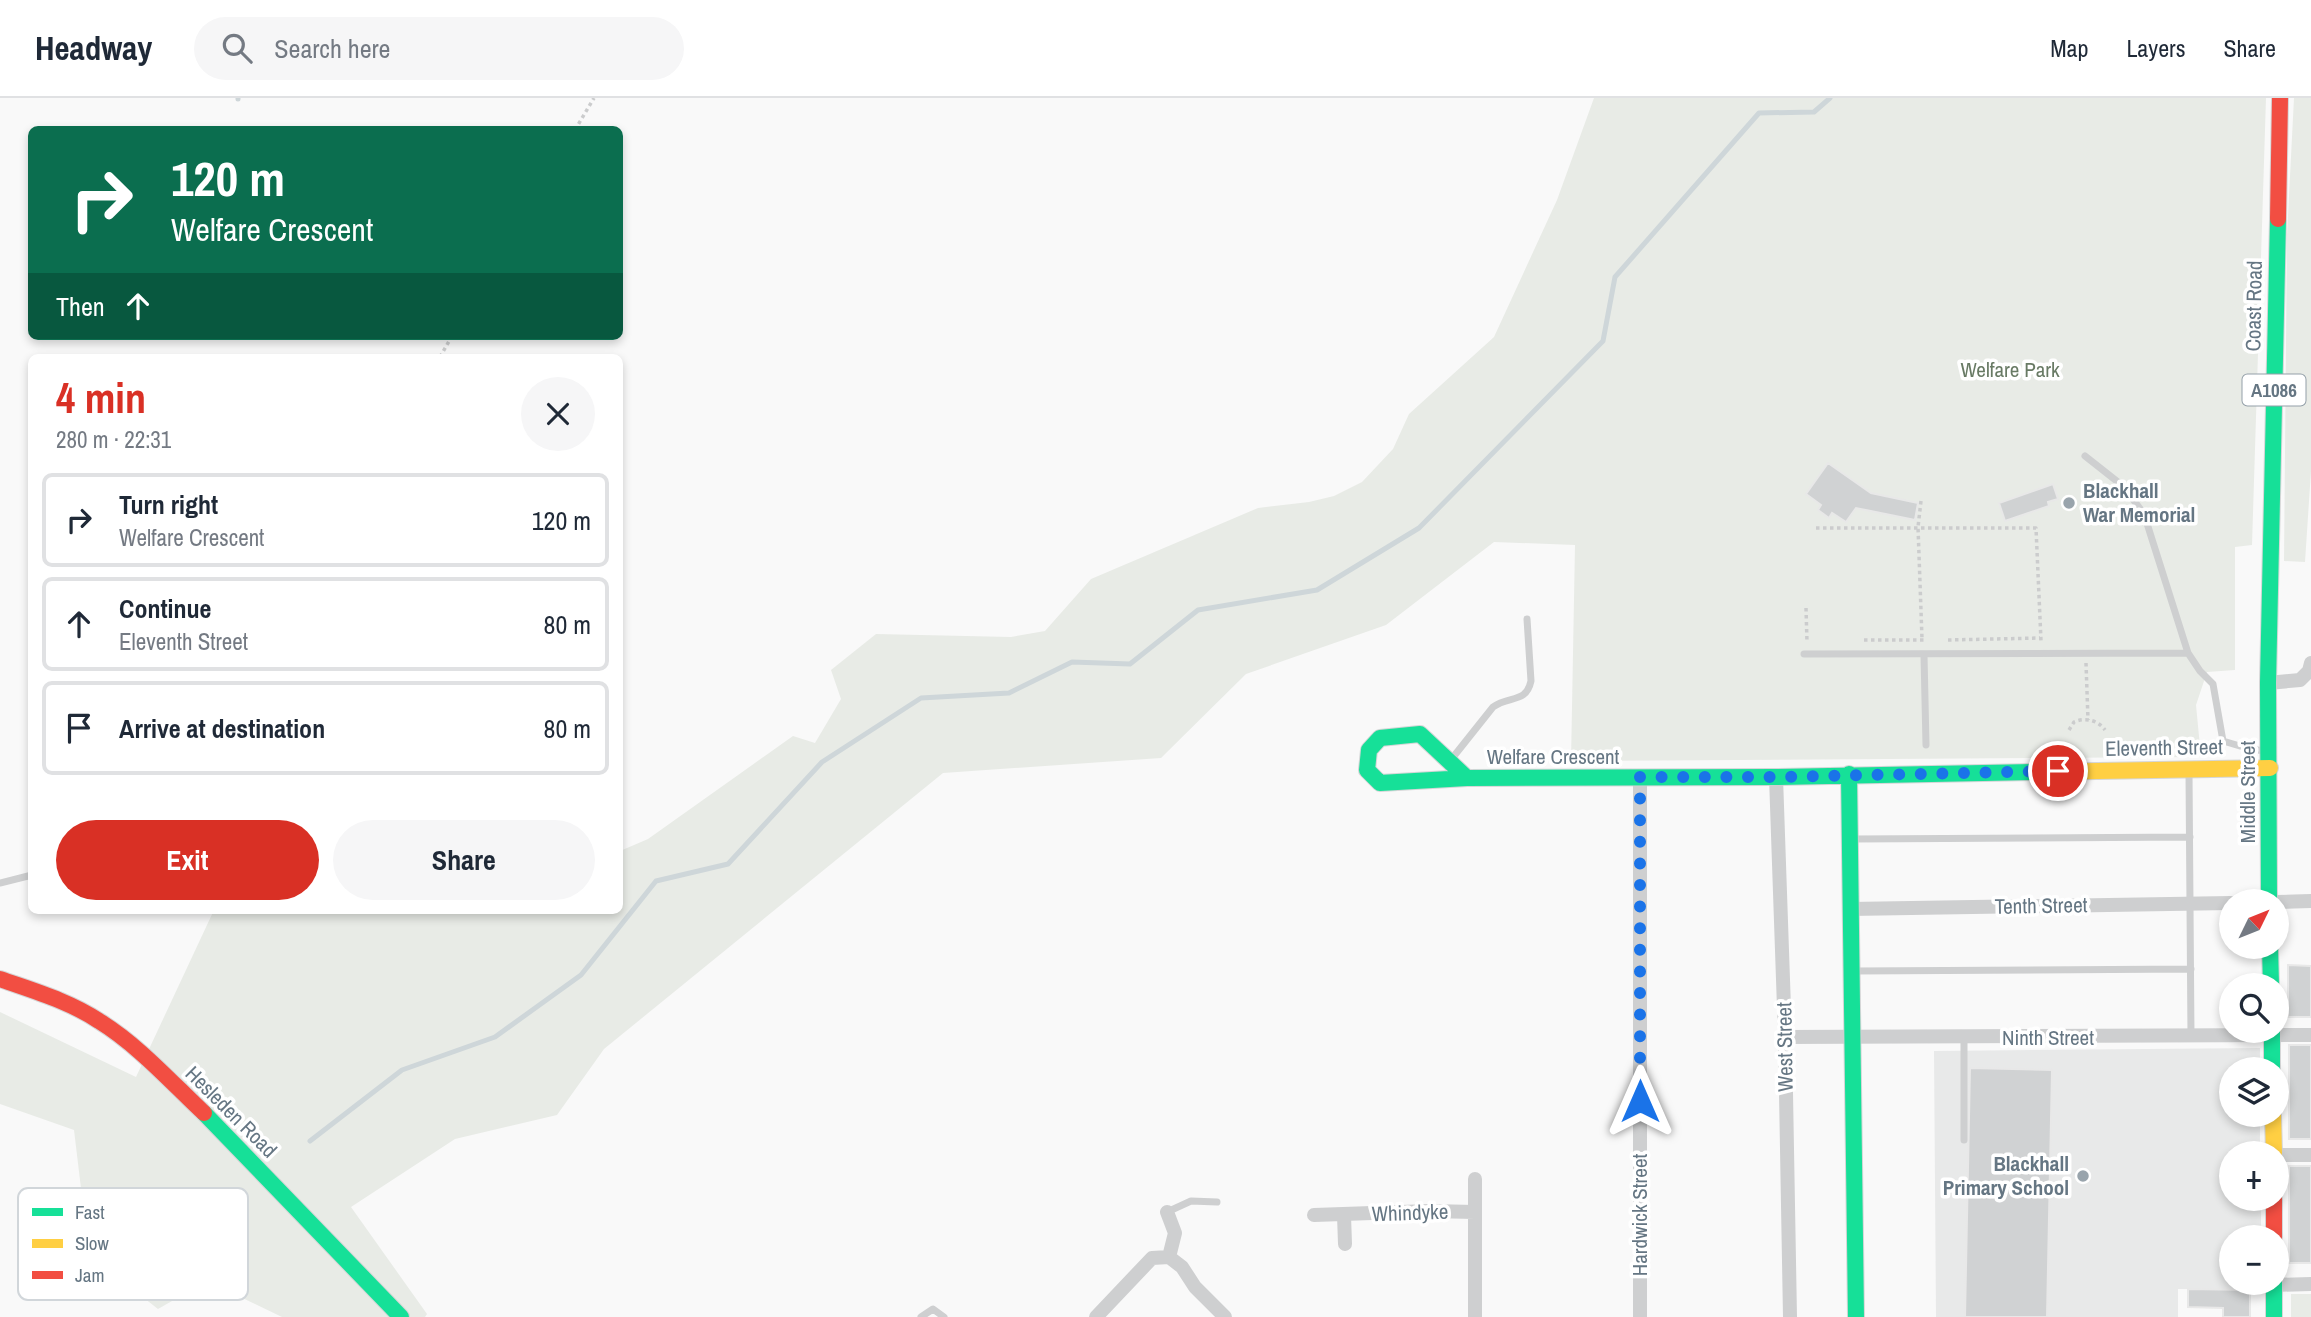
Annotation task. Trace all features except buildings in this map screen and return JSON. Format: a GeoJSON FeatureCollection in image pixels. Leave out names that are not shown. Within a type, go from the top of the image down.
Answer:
{"type":"FeatureCollection","features":[{"type":"Feature","properties":{"kind":"street","name":"Coast Road"},"geometry":{"type":"LineString","coordinates":[[2268,682],[2280,98]]}},
{"type":"Feature","properties":{"kind":"street"},"geometry":{"type":"LineString","coordinates":[[2268,682],[2300,680],[2309,671],[2311,663]]}},
{"type":"Feature","properties":{"kind":"street","name":"Middle Street"},"geometry":{"type":"LineString","coordinates":[[2268,682],[2269,889]]}},
{"type":"Feature","properties":{"kind":"street","name":"Welfare Crescent"},"geometry":{"type":"LineString","coordinates":[[1467,778],[1420,734],[1380,738],[1369,750],[1367,770],[1380,783],[1467,778],[1776,777],[1849,774]]}},
{"type":"Feature","properties":{"kind":"street","name":"Eleventh Street"},"geometry":{"type":"LineString","coordinates":[[1849,774],[2189,769],[2269,760]]}},
{"type":"Feature","properties":{"kind":"street"},"geometry":{"type":"LineString","coordinates":[[1849,774],[1856,1317]]}},
{"type":"Feature","properties":{"kind":"street","name":"Hardwick Street"},"geometry":{"type":"LineString","coordinates":[[1640,777],[1640,1317]]}},
{"type":"Feature","properties":{"kind":"street","name":"West Street"},"geometry":{"type":"LineString","coordinates":[[1776,777],[1785,1037],[1790,1317]]}},
{"type":"Feature","properties":{"kind":"street"},"geometry":{"type":"LineString","coordinates":[[2289,902],[2311,901]]}},
{"type":"Feature","properties":{"kind":"street","name":"Tenth Street"},"geometry":{"type":"LineString","coordinates":[[1850,909],[2219,903]]}},
{"type":"Feature","properties":{"kind":"street","name":"Hesleden Road"},"geometry":{"type":"LineString","coordinates":[[0,979],[66,1003],[100,1021],[139,1052],[204,1112],[401,1317]]}},
{"type":"Feature","properties":{"kind":"street","name":"Ninth Street"},"geometry":{"type":"LineString","coordinates":[[2289,1034],[2311,1035]]}},
{"type":"Feature","properties":{"kind":"street","name":"Ninth Street"},"geometry":{"type":"LineString","coordinates":[[1785,1037],[2219,1036]]}},
{"type":"Feature","properties":{"kind":"street"},"geometry":{"type":"LineString","coordinates":[[2289,1154],[2311,1155]]}},
{"type":"Feature","properties":{"kind":"street","name":"Whindyke"},"geometry":{"type":"LineString","coordinates":[[1475,1179],[1475,1317]]}},
{"type":"Feature","properties":{"kind":"street"},"geometry":{"type":"LineString","coordinates":[[1167,1212],[1175,1233],[1169,1257]]}},
{"type":"Feature","properties":{"kind":"street","name":"Whindyke"},"geometry":{"type":"LineString","coordinates":[[1314,1215],[1475,1212]]}},
{"type":"Feature","properties":{"kind":"street","name":"Whindyke"},"geometry":{"type":"LineString","coordinates":[[1344,1215],[1345,1244]]}},
{"type":"Feature","properties":{"kind":"street"},"geometry":{"type":"LineString","coordinates":[[1096,1317],[1152,1258],[1169,1257],[1182,1267],[1195,1287],[1225,1317]]}},
{"type":"Feature","properties":{"kind":"street"},"geometry":{"type":"LineString","coordinates":[[2289,1284],[2311,1284]]}},
{"type":"Feature","properties":{"kind":"street"},"geometry":{"type":"LineString","coordinates":[[2274,1295],[2274,1317]]}},
{"type":"Feature","properties":{"kind":"lane"},"geometry":{"type":"LineString","coordinates":[[2085,456],[2123,486],[2144,514],[2188,653],[2213,684],[2223,741],[2250,749],[2269,760]]}},
{"type":"Feature","properties":{"kind":"lane"},"geometry":{"type":"LineString","coordinates":[[1450,761],[1493,707],[1500,702],[1523,697],[1529,691],[1531,681],[1527,619]]}},
{"type":"Feature","properties":{"kind":"lane"},"geometry":{"type":"LineString","coordinates":[[1807,654],[2188,653]]}},
{"type":"Feature","properties":{"kind":"lane"},"geometry":{"type":"LineString","coordinates":[[1924,655],[1926,746]]}},
{"type":"Feature","properties":{"kind":"lane"},"geometry":{"type":"LineString","coordinates":[[2189,769],[2192,1037]]}},
{"type":"Feature","properties":{"kind":"lane"},"geometry":{"type":"LineString","coordinates":[[1850,839],[2190,837]]}},
{"type":"Feature","properties":{"kind":"lane"},"geometry":{"type":"LineString","coordinates":[[0,883],[28,876]]}},
{"type":"Feature","properties":{"kind":"lane"},"geometry":{"type":"LineString","coordinates":[[1852,971],[2191,969]]}},
{"type":"Feature","properties":{"kind":"lane"},"geometry":{"type":"LineString","coordinates":[[1964,1038],[1964,1139]]}},
{"type":"Feature","properties":{"kind":"lane"},"geometry":{"type":"LineString","coordinates":[[1167,1212],[1191,1200],[1217,1202]]}},
{"type":"Feature","properties":{"kind":"lane"},"geometry":{"type":"LineString","coordinates":[[921,1317],[933,1309],[944,1317]]}},
{"type":"Feature","properties":{"kind":"path"},"geometry":{"type":"LineString","coordinates":[[577,126],[594,98]]}},
{"type":"Feature","properties":{"kind":"path"},"geometry":{"type":"LineString","coordinates":[[1921,501],[1918,527],[1922,639]]}},
{"type":"Feature","properties":{"kind":"path"},"geometry":{"type":"LineString","coordinates":[[1816,528],[2036,528],[2041,654]]}},
{"type":"Feature","properties":{"kind":"path"},"geometry":{"type":"LineString","coordinates":[[1806,608],[1807,654]]}},
{"type":"Feature","properties":{"kind":"path"},"geometry":{"type":"LineString","coordinates":[[1946,640],[2040,638]]}},
{"type":"Feature","properties":{"kind":"path"},"geometry":{"type":"LineString","coordinates":[[1856,640],[1932,640]]}},
{"type":"Feature","properties":{"kind":"path"},"geometry":{"type":"LineString","coordinates":[[2085,654],[2088,720]]}},
{"type":"Feature","properties":{"kind":"path"},"geometry":{"type":"LineString","coordinates":[[2069,730],[2074,722],[2088,720],[2096,721],[2105,730]]}},
{"type":"Feature","properties":{"kind":"shaded area","name":"Blackhall Primary School"},"geometry":{"type":"Polygon","coordinates":[[[2260,1048],[2260,1057],[2219,1057],[2219,1127],[2260,1127],[2260,1141],[2219,1141],[2219,1211],[2261,1211],[2261,1225],[2219,1225],[2219,1289],[2178,1289],[2178,1317],[1936,1317],[1934,1051],[2260,1048]]]}},
{"type":"Feature","properties":{"kind":"green space","name":"Welfare Park"},"geometry":{"type":"Polygon","coordinates":[[[1594,98],[2266,98],[2252,545],[2235,547],[2235,670],[2207,672],[2196,705],[2201,757],[1571,761],[1575,545],[1494,542],[1386,625],[1246,674],[1161,758],[943,773],[604,1049],[557,1115],[455,1139],[351,1207],[427,1314],[425,1317],[282,1317],[247,1300],[248,1188],[81,1188],[74,1130],[0,1104],[0,1012],[136,1077],[212,914],[623,914],[623,850],[648,839],[793,736],[815,743],[841,699],[831,670],[876,634],[1011,637],[1045,631],[1091,579],[1258,508],[1334,496],[1362,482],[1393,449],[1409,414],[1494,337],[1557,200],[1594,98]]]}},
{"type":"Feature","properties":{"kind":"green space"},"geometry":{"type":"Polygon","coordinates":[[[2294,98],[2311,98],[2311,471],[2305,562],[2284,561],[2287,235],[2294,98]]]}},
{"type":"Feature","properties":{"kind":"green space"},"geometry":{"type":"Polygon","coordinates":[[[2291,1294],[2311,1294],[2311,1317],[2291,1317],[2291,1294]]]}},
{"type":"Feature","properties":{"kind":"green space"},"geometry":{"type":"Polygon","coordinates":[[[146,1300],[174,1300],[158,1309],[146,1300]]]}},
{"type":"Feature","properties":{"kind":"waterway"},"geometry":{"type":"LineString","coordinates":[[310,1141],[402,1070],[495,1037],[581,975],[656,881],[728,864],[822,762],[921,698],[1009,693],[1072,662],[1130,664],[1198,610],[1317,590],[1419,528],[1603,341],[1615,277],[1759,113],[1814,112],[1830,98]]}},
{"type":"Feature","properties":{"kind":"traffic: fast"},"geometry":{"type":"LineString","coordinates":[[2269,889],[2268,683],[2278,219]]}},
{"type":"Feature","properties":{"kind":"traffic: fast"},"geometry":{"type":"LineString","coordinates":[[1467,778],[1420,734],[1380,738],[1369,750],[1367,770],[1380,783],[1467,778],[1776,777],[2040,772]]}},
{"type":"Feature","properties":{"kind":"traffic: fast"},"geometry":{"type":"LineString","coordinates":[[1849,774],[1856,1317]]}},
{"type":"Feature","properties":{"kind":"traffic: fast"},"geometry":{"type":"LineString","coordinates":[[2270,959],[2271,973]]}},
{"type":"Feature","properties":{"kind":"traffic: fast"},"geometry":{"type":"LineString","coordinates":[[2272,1043],[2272,1057]]}},
{"type":"Feature","properties":{"kind":"traffic: fast"},"geometry":{"type":"LineString","coordinates":[[204,1113],[401,1317]]}},
{"type":"Feature","properties":{"kind":"traffic: fast"},"geometry":{"type":"LineString","coordinates":[[2274,1295],[2274,1317]]}},
{"type":"Feature","properties":{"kind":"traffic: slow"},"geometry":{"type":"LineString","coordinates":[[2040,772],[2270,768]]}},
{"type":"Feature","properties":{"kind":"traffic: slow"},"geometry":{"type":"LineString","coordinates":[[2273,1127],[2274,1141]]}},
{"type":"Feature","properties":{"kind":"traffic: jam"},"geometry":{"type":"LineString","coordinates":[[2278,219],[2280,98]]}},
{"type":"Feature","properties":{"kind":"traffic: jam"},"geometry":{"type":"LineString","coordinates":[[0,979],[63,1002],[99,1021],[141,1052],[204,1113]]}},
{"type":"Feature","properties":{"kind":"traffic: jam"},"geometry":{"type":"LineString","coordinates":[[2274,1211],[2274,1225]]}},
{"type":"Feature","properties":{"kind":"place","name":"Blackhall War Memorial"},"geometry":{"type":"Point","coordinates":[2069,503]}},
{"type":"Feature","properties":{"kind":"place","name":"Blackhall Primary School"},"geometry":{"type":"Point","coordinates":[2083,1176]}},
{"type":"Feature","properties":{"kind":"route"},"geometry":{"type":"LineString","coordinates":[[1640,1101],[1640,777],[2058,771]]}}]}
